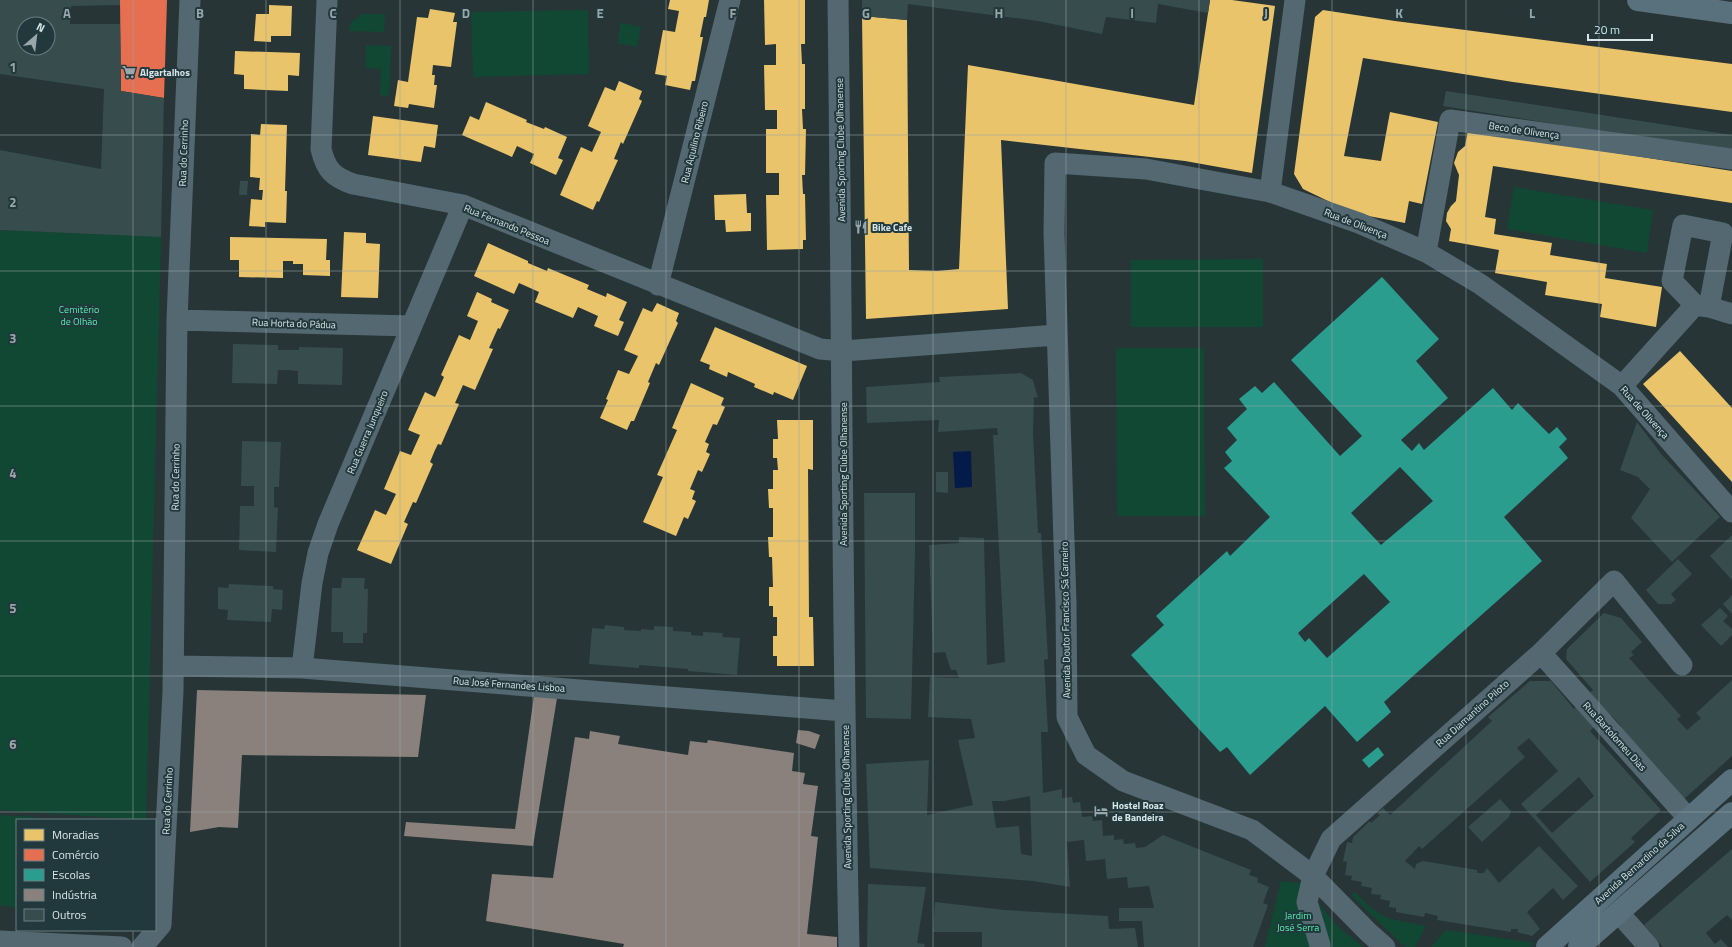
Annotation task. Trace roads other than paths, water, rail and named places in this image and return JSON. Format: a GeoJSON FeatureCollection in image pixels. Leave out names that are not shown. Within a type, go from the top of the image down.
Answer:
{"type":"FeatureCollection","features":[{"type":"Feature","properties":{"kind":"main road"},"geometry":{"type":"LineString","coordinates":[[1649,1],[1732,13]]}},
{"type":"Feature","properties":{"kind":"main road","name":"Avenida Bernardino da Silva"},"geometry":{"type":"LineString","coordinates":[[1547,947],[1732,780]]}},
{"type":"Feature","properties":{"kind":"main road"},"geometry":{"type":"LineString","coordinates":[[1579,947],[1732,813]]}},
{"type":"Feature","properties":{"kind":"street","name":"Rua do Cerrinho"},"geometry":{"type":"LineString","coordinates":[[156,931],[161,925],[174,666],[177,320],[190,0]]}},
{"type":"Feature","properties":{"kind":"street"},"geometry":{"type":"LineString","coordinates":[[326,0],[340,0]]}},
{"type":"Feature","properties":{"kind":"street","name":"Rua Fernando Pessoa"},"geometry":{"type":"LineString","coordinates":[[326,0],[321,149],[324,162],[331,172],[341,180],[353,184],[463,205],[658,285],[820,349],[843,351]]}},
{"type":"Feature","properties":{"kind":"street","name":"Rua Aquilino Ribeiro"},"geometry":{"type":"LineString","coordinates":[[658,285],[730,0]]}},
{"type":"Feature","properties":{"kind":"street","name":"Avenida Sporting Clube Olhanense"},"geometry":{"type":"LineString","coordinates":[[838,0],[843,351],[844,711],[849,947]]}},
{"type":"Feature","properties":{"kind":"street"},"geometry":{"type":"LineString","coordinates":[[1270,192],[1295,0]]}},
{"type":"Feature","properties":{"kind":"street","name":"Beco de Olivença"},"geometry":{"type":"LineString","coordinates":[[1426,252],[1450,120],[1732,159]]}},
{"type":"Feature","properties":{"kind":"street","name":"Rua de Olivença"},"geometry":{"type":"LineString","coordinates":[[1057,335],[1054,233],[1056,163],[1146,169],[1270,192],[1359,223],[1426,252],[1480,284],[1622,386],[1732,512]]}},
{"type":"Feature","properties":{"kind":"street","name":"Rua Guerra Junqueiro"},"geometry":{"type":"LineString","coordinates":[[302,668],[312,583],[318,553],[331,517],[463,205]]}},
{"type":"Feature","properties":{"kind":"street"},"geometry":{"type":"LineString","coordinates":[[1622,386],[1702,306],[1732,314]]}},
{"type":"Feature","properties":{"kind":"street","name":"Rua Horta do Pádua"},"geometry":{"type":"LineString","coordinates":[[177,320],[412,326]]}},
{"type":"Feature","properties":{"kind":"street"},"geometry":{"type":"LineString","coordinates":[[843,351],[1057,335]]}},
{"type":"Feature","properties":{"kind":"street","name":"Avenida Doutor Francisco Sá Carneiro"},"geometry":{"type":"LineString","coordinates":[[1057,335],[1067,717],[1086,755],[1123,781],[1252,830],[1314,876],[1368,932],[1386,947]]}},
{"type":"Feature","properties":{"kind":"street","name":"Rua Diamantino Piloto"},"geometry":{"type":"LineString","coordinates":[[1320,945],[1307,902],[1314,876],[1331,839],[1541,652],[1614,581],[1682,665]]}},
{"type":"Feature","properties":{"kind":"street","name":"Rua Bartolomeu Dias"},"geometry":{"type":"LineString","coordinates":[[1541,652],[1689,819]]}},
{"type":"Feature","properties":{"kind":"street","name":"Rua José Fernandes Lisboa"},"geometry":{"type":"LineString","coordinates":[[174,666],[302,668],[844,711]]}},
{"type":"Feature","properties":{"kind":"street"},"geometry":{"type":"LineString","coordinates":[[1618,912],[1649,947]]}},
{"type":"Feature","properties":{"kind":"street","name":"Rua do Cerrinho"},"geometry":{"type":"LineString","coordinates":[[142,947],[156,931]]}},
{"type":"Feature","properties":{"kind":"street"},"geometry":{"type":"LineString","coordinates":[[0,941],[122,947]]}},
{"type":"Feature","properties":{"kind":"water"},"geometry":{"type":"Polygon","coordinates":[[[971,451],[972,487],[955,488],[953,452],[971,451]]]}},
{"type":"Feature","properties":{"kind":"place","name":"Algartalhos"},"geometry":{"type":"Point","coordinates":[129,72]}},
{"type":"Feature","properties":{"kind":"place","name":"Bike Cafe"},"geometry":{"type":"Point","coordinates":[861,227]}},
{"type":"Feature","properties":{"kind":"place","name":"Hostel Roaz de Bandeira"},"geometry":{"type":"Point","coordinates":[1101,811]}},
{"type":"Feature","properties":{"kind":"park label","name":"Cemitério de Olhão"},"geometry":{"type":"Point","coordinates":[79,314]}},
{"type":"Feature","properties":{"kind":"park label","name":"Jardim José Serra"},"geometry":{"type":"Point","coordinates":[1298,920]}}]}
